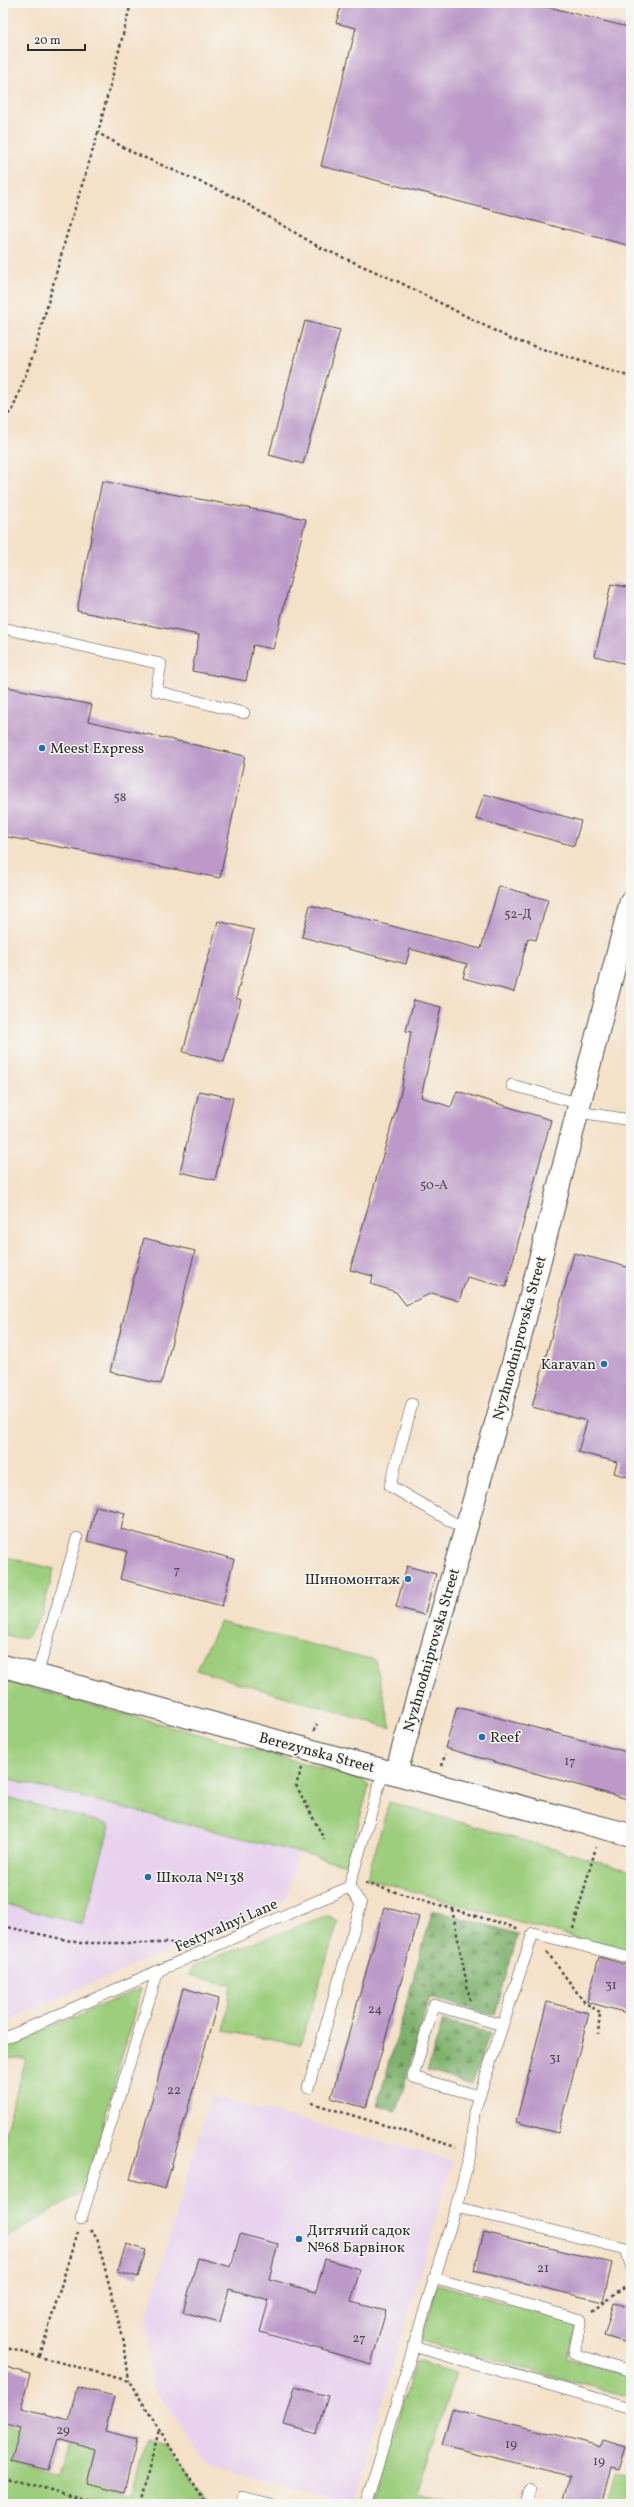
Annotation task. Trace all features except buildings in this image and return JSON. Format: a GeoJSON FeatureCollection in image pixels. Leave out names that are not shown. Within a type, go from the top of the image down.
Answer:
{"type":"FeatureCollection","features":[{"type":"Feature","properties":{"kind":"street","name":"Nyzhnodniprovska Street"},"geometry":{"type":"LineString","coordinates":[[390,1771],[466,1530],[518,1346],[580,1108],[631,901]]}},
{"type":"Feature","properties":{"kind":"street","name":"Berezynska Street"},"geometry":{"type":"LineString","coordinates":[[3,1666],[308,1750],[631,1835]]}},
{"type":"Feature","properties":{"kind":"lane"},"geometry":{"type":"LineString","coordinates":[[3,628],[161,664],[156,691],[244,713]]}},
{"type":"Feature","properties":{"kind":"lane"},"geometry":{"type":"LineString","coordinates":[[512,1085],[580,1108],[631,1120]]}},
{"type":"Feature","properties":{"kind":"lane"},"geometry":{"type":"LineString","coordinates":[[412,1404],[390,1486],[466,1530]]}},
{"type":"Feature","properties":{"kind":"lane"},"geometry":{"type":"LineString","coordinates":[[37,1675],[77,1538]]}},
{"type":"Feature","properties":{"kind":"lane"},"geometry":{"type":"LineString","coordinates":[[308,2088],[361,1904],[350,1883],[390,1771]]}},
{"type":"Feature","properties":{"kind":"lane","name":"Festyvalnyi Lane"},"geometry":{"type":"LineString","coordinates":[[3,2039],[190,1957],[350,1883]]}},
{"type":"Feature","properties":{"kind":"lane"},"geometry":{"type":"LineString","coordinates":[[366,2504],[456,2207],[471,2151],[474,2112],[532,1933],[570,1941],[631,1958]]}},
{"type":"Feature","properties":{"kind":"lane"},"geometry":{"type":"LineString","coordinates":[[81,2220],[158,1971]]}},
{"type":"Feature","properties":{"kind":"lane"},"geometry":{"type":"LineString","coordinates":[[479,2096],[413,2077],[434,2005],[502,2025]]}},
{"type":"Feature","properties":{"kind":"lane"},"geometry":{"type":"LineString","coordinates":[[456,2207],[626,2249],[631,2266]]}},
{"type":"Feature","properties":{"kind":"lane"},"geometry":{"type":"LineString","coordinates":[[434,2278],[581,2320],[574,2354],[631,2371]]}},
{"type":"Feature","properties":{"kind":"lane"},"geometry":{"type":"LineString","coordinates":[[413,2346],[631,2408]]}},
{"type":"Feature","properties":{"kind":"lane"},"geometry":{"type":"LineString","coordinates":[[526,2504],[530,2490]]}},
{"type":"Feature","properties":{"kind":"lane"},"geometry":{"type":"LineString","coordinates":[[240,2504],[242,2496],[271,2504]]}},
{"type":"Feature","properties":{"kind":"path"},"geometry":{"type":"LineString","coordinates":[[3,418],[12,411],[34,350],[98,133],[131,3]]}},
{"type":"Feature","properties":{"kind":"path"},"geometry":{"type":"LineString","coordinates":[[98,133],[134,154],[238,198],[319,247],[399,282],[511,340],[631,377]]}},
{"type":"Feature","properties":{"kind":"path"},"geometry":{"type":"LineString","coordinates":[[317,1724],[296,1785],[324,1840]]}},
{"type":"Feature","properties":{"kind":"path"},"geometry":{"type":"LineString","coordinates":[[570,1941],[601,1827]]}},
{"type":"Feature","properties":{"kind":"path"},"geometry":{"type":"LineString","coordinates":[[350,1883],[452,1909],[532,1933],[585,2003],[600,2012],[598,2034]]}},
{"type":"Feature","properties":{"kind":"path"},"geometry":{"type":"LineString","coordinates":[[452,1909],[474,2016]]}},
{"type":"Feature","properties":{"kind":"path"},"geometry":{"type":"LineString","coordinates":[[3,1926],[80,1943],[186,1943],[190,1957]]}},
{"type":"Feature","properties":{"kind":"path"},"geometry":{"type":"LineString","coordinates":[[308,2088],[303,2100],[471,2151]]}},
{"type":"Feature","properties":{"kind":"path"},"geometry":{"type":"LineString","coordinates":[[40,2356],[81,2220]]}},
{"type":"Feature","properties":{"kind":"path"},"geometry":{"type":"LineString","coordinates":[[81,2220],[97,2238],[124,2342],[129,2381],[206,2504]]}},
{"type":"Feature","properties":{"kind":"path"},"geometry":{"type":"LineString","coordinates":[[581,2320],[628,2285],[631,2286]]}},
{"type":"Feature","properties":{"kind":"path"},"geometry":{"type":"LineString","coordinates":[[3,2347],[129,2381]]}},
{"type":"Feature","properties":{"kind":"path"},"geometry":{"type":"LineString","coordinates":[[140,2504],[159,2429]]}},
{"type":"Feature","properties":{"kind":"path"},"geometry":{"type":"LineString","coordinates":[[3,2477],[103,2504]]}},
{"type":"Feature","properties":{"kind":"shaded area","name":"Школа №138"},"geometry":{"type":"Polygon","coordinates":[[[3,1777],[298,1853],[286,1900],[3,2022],[3,1777]]]}},
{"type":"Feature","properties":{"kind":"shaded area","name":"Дитячий садок №68 Барвінок"},"geometry":{"type":"Polygon","coordinates":[[[211,2096],[453,2161],[352,2504],[205,2462],[151,2383],[146,2318],[211,2096]]]}},
{"type":"Feature","properties":{"kind":"green space"},"geometry":{"type":"Polygon","coordinates":[[[3,1556],[54,1569],[42,1614],[28,1637],[18,1638],[3,1634],[3,1556]]]}},
{"type":"Feature","properties":{"kind":"green space"},"geometry":{"type":"Polygon","coordinates":[[[220,1622],[375,1660],[391,1728],[196,1670],[220,1622]]]}},
{"type":"Feature","properties":{"kind":"green space"},"geometry":{"type":"Polygon","coordinates":[[[3,1680],[361,1779],[369,1786],[347,1865],[3,1777],[3,1680]]]}},
{"type":"Feature","properties":{"kind":"green space"},"geometry":{"type":"Polygon","coordinates":[[[3,1796],[110,1825],[82,1925],[3,1903],[3,1796]]]}},
{"type":"Feature","properties":{"kind":"green space"},"geometry":{"type":"Polygon","coordinates":[[[389,1802],[631,1871],[631,1954],[367,1878],[389,1802]]]}},
{"type":"Feature","properties":{"kind":"green space"},"geometry":{"type":"Polygon","coordinates":[[[433,1910],[518,1934],[495,2015],[429,1997],[397,2111],[377,2106],[433,1910]]]}},
{"type":"Feature","properties":{"kind":"green space"},"geometry":{"type":"Polygon","coordinates":[[[328,1915],[338,1922],[300,2045],[224,2031],[231,1985],[189,1975],[192,1966],[328,1915]]]}},
{"type":"Feature","properties":{"kind":"green space"},"geometry":{"type":"Polygon","coordinates":[[[141,1988],[84,2191],[3,2240],[3,2139],[26,2059],[3,2058],[3,2048],[141,1988]]]}},
{"type":"Feature","properties":{"kind":"green space"},"geometry":{"type":"Polygon","coordinates":[[[443,2020],[490,2033],[472,2085],[427,2071],[443,2020]]]}},
{"type":"Feature","properties":{"kind":"green space"},"geometry":{"type":"Polygon","coordinates":[[[437,2284],[577,2323],[567,2358],[631,2376],[631,2397],[421,2341],[437,2284]]]}},
{"type":"Feature","properties":{"kind":"green space"},"geometry":{"type":"Polygon","coordinates":[[[416,2360],[456,2372],[418,2495],[448,2504],[374,2504],[416,2360]]]}},
{"type":"Feature","properties":{"kind":"green space"},"geometry":{"type":"Polygon","coordinates":[[[3,2425],[21,2430],[13,2462],[59,2475],[69,2440],[97,2448],[88,2482],[132,2494],[147,2441],[166,2446],[207,2504],[3,2504],[3,2425]]]}},
{"type":"Feature","properties":{"kind":"green space"},"geometry":{"type":"Polygon","coordinates":[[[616,2473],[631,2476],[631,2504],[608,2504],[616,2473]]]}},
{"type":"Feature","properties":{"kind":"place","name":"Meest Express"},"geometry":{"type":"Point","coordinates":[42,748]}},
{"type":"Feature","properties":{"kind":"place","name":"Karavan"},"geometry":{"type":"Point","coordinates":[604,1364]}},
{"type":"Feature","properties":{"kind":"place","name":"Шиномонтаж"},"geometry":{"type":"Point","coordinates":[408,1579]}},
{"type":"Feature","properties":{"kind":"place","name":"Reef"},"geometry":{"type":"Point","coordinates":[482,1737]}},
{"type":"Feature","properties":{"kind":"place","name":"Школа №138"},"geometry":{"type":"Point","coordinates":[148,1877]}},
{"type":"Feature","properties":{"kind":"place","name":"Дитячий садок №68 Барвінок"},"geometry":{"type":"Point","coordinates":[299,2239]}}]}
